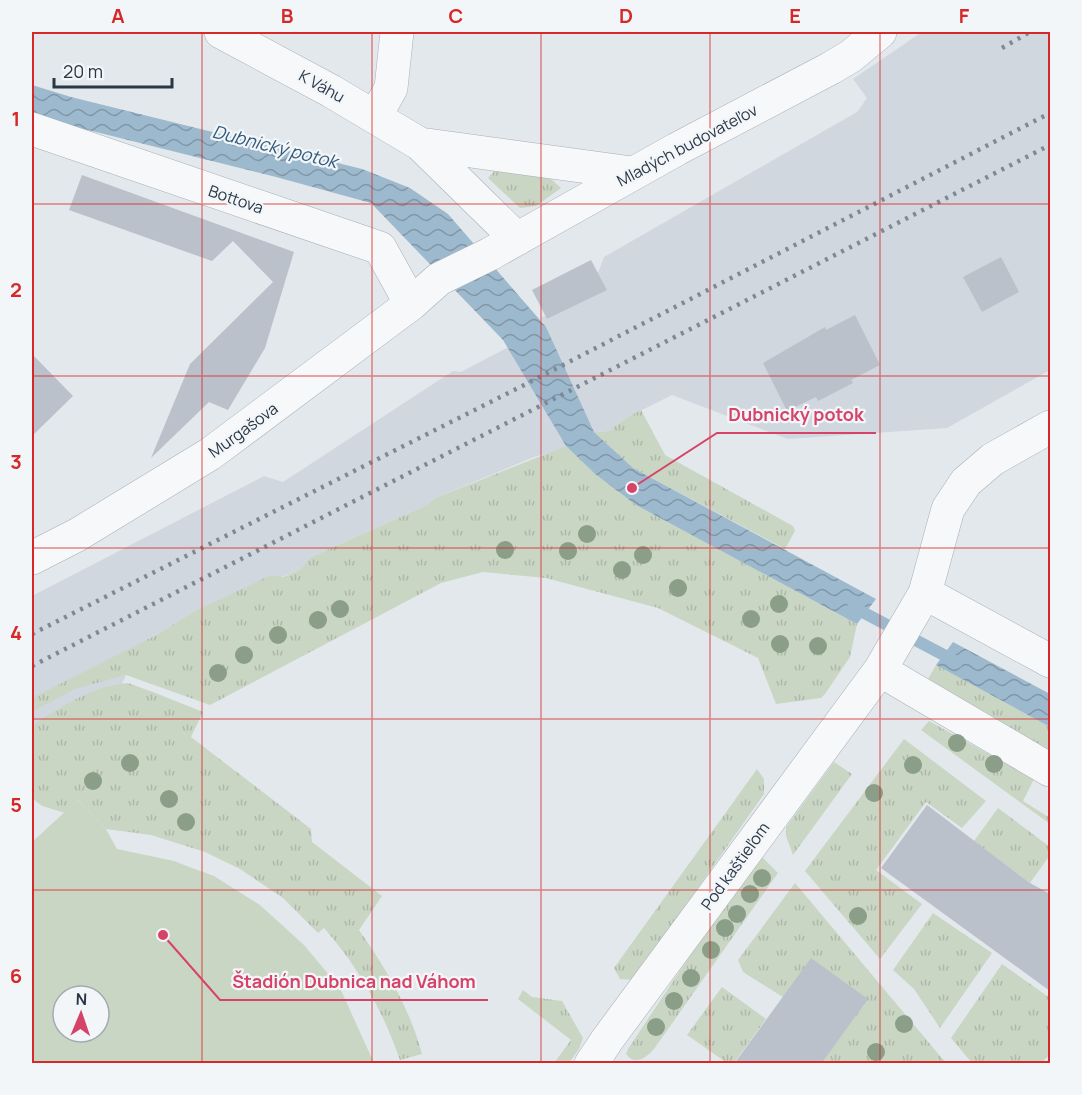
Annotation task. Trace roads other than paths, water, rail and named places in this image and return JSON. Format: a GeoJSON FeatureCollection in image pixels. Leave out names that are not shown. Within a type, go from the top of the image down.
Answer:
{"type":"FeatureCollection","features":[{"type":"Feature","properties":{"kind":"street","name":"K Váhu"},"geometry":{"type":"LineString","coordinates":[[221,32],[420,144]]}},
{"type":"Feature","properties":{"kind":"street"},"geometry":{"type":"LineString","coordinates":[[375,117],[392,88],[397,32]]}},
{"type":"Feature","properties":{"kind":"street","name":"Mladých budovateľov"},"geometry":{"type":"LineString","coordinates":[[439,279],[504,247],[633,173],[831,68],[851,56],[880,32]]}},
{"type":"Feature","properties":{"kind":"street","name":"Bottova"},"geometry":{"type":"LineString","coordinates":[[32,129],[380,248],[411,304]]}},
{"type":"Feature","properties":{"kind":"street"},"geometry":{"type":"LineString","coordinates":[[420,144],[633,173]]}},
{"type":"Feature","properties":{"kind":"street"},"geometry":{"type":"LineString","coordinates":[[420,144],[504,247]]}},
{"type":"Feature","properties":{"kind":"street","name":"Murgašova"},"geometry":{"type":"LineString","coordinates":[[32,558],[77,534],[210,454],[411,304],[439,279]]}},
{"type":"Feature","properties":{"kind":"street"},"geometry":{"type":"LineString","coordinates":[[903,631],[948,509],[966,482],[993,459],[1050,427]]}},
{"type":"Feature","properties":{"kind":"street"},"geometry":{"type":"LineString","coordinates":[[903,631],[1050,662]]}},
{"type":"Feature","properties":{"kind":"street"},"geometry":{"type":"LineString","coordinates":[[903,631],[1050,770]]}},
{"type":"Feature","properties":{"kind":"street","name":"Pod kaštieľom"},"geometry":{"type":"LineString","coordinates":[[591,1064],[903,631]]}},
{"type":"Feature","properties":{"kind":"water"},"geometry":{"type":"Polygon","coordinates":[[[32,85],[71,97],[362,169],[410,188],[448,214],[546,327],[594,432],[633,468],[876,599],[857,624],[636,505],[595,474],[566,446],[503,340],[371,203],[32,116],[32,85]]]}},
{"type":"Feature","properties":{"kind":"water"},"geometry":{"type":"Polygon","coordinates":[[[953,642],[1050,694],[1050,727],[936,665],[953,642]]]}},
{"type":"Feature","properties":{"kind":"waterway","name":"Dubnický potok"},"geometry":{"type":"LineString","coordinates":[[853,607],[957,662]]}},
{"type":"Feature","properties":{"kind":"railway"},"geometry":{"type":"LineString","coordinates":[[1002,48],[1030,32]]}},
{"type":"Feature","properties":{"kind":"railway"},"geometry":{"type":"LineString","coordinates":[[32,634],[534,380],[1050,113]]}},
{"type":"Feature","properties":{"kind":"railway"},"geometry":{"type":"LineString","coordinates":[[32,666],[1050,145]]}},
{"type":"Feature","properties":{"kind":"place","name":"Dubnický potok"},"geometry":{"type":"Point","coordinates":[632,488]}},
{"type":"Feature","properties":{"kind":"place","name":"Štadión Dubnica nad Váhom"},"geometry":{"type":"Point","coordinates":[163,935]}}]}
